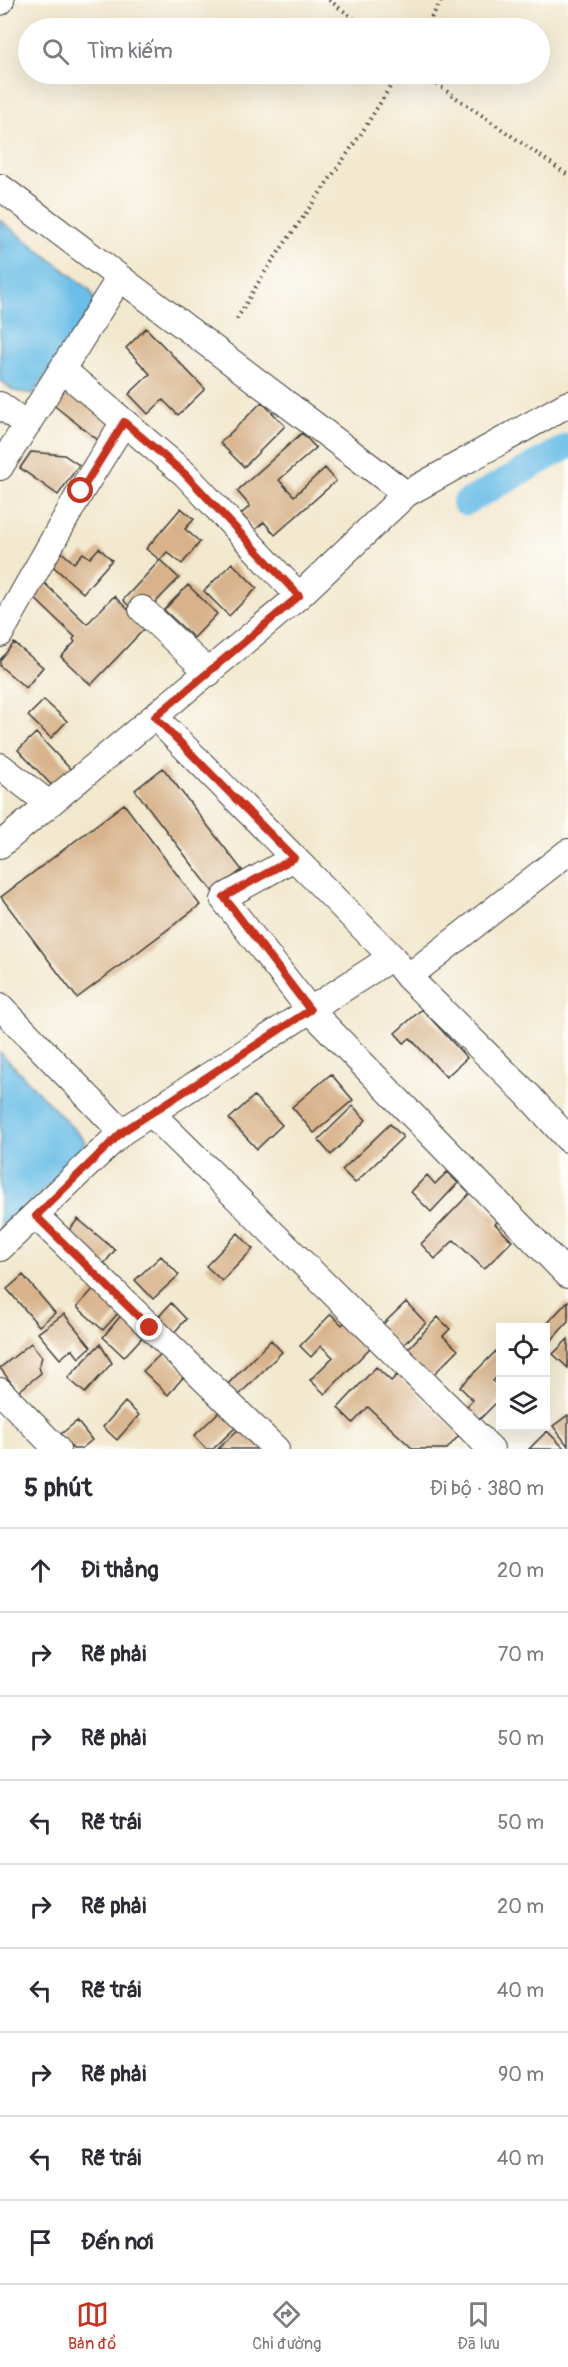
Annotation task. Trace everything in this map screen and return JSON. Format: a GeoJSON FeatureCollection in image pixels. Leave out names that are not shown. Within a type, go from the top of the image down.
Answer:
{"type":"FeatureCollection","features":[{"type":"Feature","properties":{"kind":"street"},"geometry":{"type":"LineString","coordinates":[[0,188],[406,494]]}},
{"type":"Feature","properties":{"kind":"street"},"geometry":{"type":"LineString","coordinates":[[0,467],[119,279]]}},
{"type":"Feature","properties":{"kind":"street"},"geometry":{"type":"LineString","coordinates":[[62,369],[185,474],[299,596]]}},
{"type":"Feature","properties":{"kind":"street"},"geometry":{"type":"LineString","coordinates":[[0,845],[299,596],[406,494],[568,404]]}},
{"type":"Feature","properties":{"kind":"street"},"geometry":{"type":"LineString","coordinates":[[0,405],[27,425]]}},
{"type":"Feature","properties":{"kind":"street"},"geometry":{"type":"LineString","coordinates":[[0,634],[81,491],[124,422]]}},
{"type":"Feature","properties":{"kind":"street"},"geometry":{"type":"LineString","coordinates":[[142,609],[209,673]]}},
{"type":"Feature","properties":{"kind":"street"},"geometry":{"type":"LineString","coordinates":[[155,717],[392,957],[408,977],[528,1095],[568,1139]]}},
{"type":"Feature","properties":{"kind":"street"},"geometry":{"type":"LineString","coordinates":[[0,766],[49,804]]}},
{"type":"Feature","properties":{"kind":"street"},"geometry":{"type":"LineString","coordinates":[[408,977],[568,852]]}},
{"type":"Feature","properties":{"kind":"street"},"geometry":{"type":"LineString","coordinates":[[294,858],[224,897],[310,1010],[568,1275]]}},
{"type":"Feature","properties":{"kind":"street"},"geometry":{"type":"LineString","coordinates":[[0,1248],[122,1132],[392,957]]}},
{"type":"Feature","properties":{"kind":"street"},"geometry":{"type":"LineString","coordinates":[[0,1006],[122,1132]]}},
{"type":"Feature","properties":{"kind":"street"},"geometry":{"type":"LineString","coordinates":[[151,1113],[491,1449]]}},
{"type":"Feature","properties":{"kind":"street"},"geometry":{"type":"LineString","coordinates":[[36,1216],[276,1449]]}},
{"type":"Feature","properties":{"kind":"street"},"geometry":{"type":"LineString","coordinates":[[0,1391],[57,1449]]}},
{"type":"Feature","properties":{"kind":"path"},"geometry":{"type":"LineString","coordinates":[[329,0],[353,18]]}},
{"type":"Feature","properties":{"kind":"path"},"geometry":{"type":"LineString","coordinates":[[431,18],[442,0]]}},
{"type":"Feature","properties":{"kind":"path"},"geometry":{"type":"LineString","coordinates":[[237,319],[262,276],[361,134],[392,84]]}},
{"type":"Feature","properties":{"kind":"path"},"geometry":{"type":"LineString","coordinates":[[436,84],[568,175]]}},
{"type":"Feature","properties":{"kind":"water"},"geometry":{"type":"Polygon","coordinates":[[[0,220],[90,290],[95,303],[33,394],[14,391],[0,380],[0,220]]]}},
{"type":"Feature","properties":{"kind":"water"},"geometry":{"type":"Polygon","coordinates":[[[0,1052],[85,1141],[79,1157],[0,1230],[0,1052]]]}},
{"type":"Feature","properties":{"kind":"building"},"geometry":{"type":"Polygon","coordinates":[[[146,328],[205,389],[178,415],[163,400],[148,414],[129,394],[150,374],[126,348],[146,328]]]}},
{"type":"Feature","properties":{"kind":"building"},"geometry":{"type":"Polygon","coordinates":[[[67,386],[118,426],[103,444],[52,404],[67,386]]]}},
{"type":"Feature","properties":{"kind":"building"},"geometry":{"type":"Polygon","coordinates":[[[262,402],[285,426],[244,467],[220,443],[262,402]]]}},
{"type":"Feature","properties":{"kind":"building"},"geometry":{"type":"Polygon","coordinates":[[[302,433],[316,448],[279,480],[294,496],[325,468],[336,481],[275,535],[264,522],[255,530],[241,514],[250,506],[237,491],[302,433]]]}},
{"type":"Feature","properties":{"kind":"building"},"geometry":{"type":"Polygon","coordinates":[[[31,452],[64,455],[79,465],[58,495],[20,468],[31,452]]]}},
{"type":"Feature","properties":{"kind":"building"},"geometry":{"type":"Polygon","coordinates":[[[181,508],[194,519],[185,529],[200,542],[182,564],[167,552],[160,560],[146,549],[181,508]]]}},
{"type":"Feature","properties":{"kind":"building"},"geometry":{"type":"Polygon","coordinates":[[[99,548],[112,560],[83,593],[47,561],[58,549],[74,563],[83,553],[90,558],[99,548]]]}},
{"type":"Feature","properties":{"kind":"building"},"geometry":{"type":"Polygon","coordinates":[[[160,560],[179,578],[155,603],[150,598],[136,613],[123,600],[160,560]]]}},
{"type":"Feature","properties":{"kind":"building"},"geometry":{"type":"Polygon","coordinates":[[[232,563],[257,588],[229,616],[204,591],[232,563]]]}},
{"type":"Feature","properties":{"kind":"building"},"geometry":{"type":"Polygon","coordinates":[[[41,580],[87,624],[114,596],[146,627],[91,685],[61,657],[75,642],[73,639],[75,637],[29,593],[41,580]]]}},
{"type":"Feature","properties":{"kind":"building"},"geometry":{"type":"Polygon","coordinates":[[[188,585],[217,614],[194,638],[164,610],[188,585]]]}},
{"type":"Feature","properties":{"kind":"building"},"geometry":{"type":"Polygon","coordinates":[[[14,643],[43,667],[26,688],[0,666],[0,660],[14,643]]]}},
{"type":"Feature","properties":{"kind":"building"},"geometry":{"type":"Polygon","coordinates":[[[44,700],[67,721],[51,738],[28,716],[44,700]]]}},
{"type":"Feature","properties":{"kind":"building"},"geometry":{"type":"Polygon","coordinates":[[[36,733],[77,776],[59,793],[18,750],[36,733]]]}},
{"type":"Feature","properties":{"kind":"building"},"geometry":{"type":"Polygon","coordinates":[[[163,768],[242,870],[213,892],[135,790],[163,768]]]}},
{"type":"Feature","properties":{"kind":"building"},"geometry":{"type":"Polygon","coordinates":[[[124,804],[200,905],[77,998],[1,897],[124,804]]]}},
{"type":"Feature","properties":{"kind":"building"},"geometry":{"type":"Polygon","coordinates":[[[422,1009],[467,1058],[446,1077],[410,1038],[404,1043],[395,1033],[422,1009]]]}},
{"type":"Feature","properties":{"kind":"building"},"geometry":{"type":"Polygon","coordinates":[[[331,1074],[353,1100],[314,1133],[292,1107],[331,1074]]]}},
{"type":"Feature","properties":{"kind":"building"},"geometry":{"type":"Polygon","coordinates":[[[254,1096],[282,1125],[257,1149],[229,1119],[254,1096]]]}},
{"type":"Feature","properties":{"kind":"building"},"geometry":{"type":"Polygon","coordinates":[[[353,1106],[366,1120],[331,1155],[318,1140],[353,1106]]]}},
{"type":"Feature","properties":{"kind":"building"},"geometry":{"type":"Polygon","coordinates":[[[390,1124],[403,1137],[355,1183],[342,1170],[390,1124]]]}},
{"type":"Feature","properties":{"kind":"building"},"geometry":{"type":"Polygon","coordinates":[[[447,1172],[458,1183],[431,1212],[411,1192],[427,1175],[435,1184],[447,1172]]]}},
{"type":"Feature","properties":{"kind":"building"},"geometry":{"type":"Polygon","coordinates":[[[471,1192],[499,1220],[495,1224],[512,1241],[484,1269],[454,1240],[435,1259],[421,1244],[471,1192]]]}},
{"type":"Feature","properties":{"kind":"building"},"geometry":{"type":"Polygon","coordinates":[[[78,1219],[115,1250],[100,1269],[63,1238],[78,1219]]]}},
{"type":"Feature","properties":{"kind":"building"},"geometry":{"type":"Polygon","coordinates":[[[238,1233],[253,1249],[222,1281],[206,1266],[238,1233]]]}},
{"type":"Feature","properties":{"kind":"building"},"geometry":{"type":"Polygon","coordinates":[[[161,1256],[179,1275],[153,1299],[135,1280],[161,1256]]]}},
{"type":"Feature","properties":{"kind":"building"},"geometry":{"type":"Polygon","coordinates":[[[23,1275],[55,1313],[39,1326],[7,1289],[23,1275]]]}},
{"type":"Feature","properties":{"kind":"building"},"geometry":{"type":"Polygon","coordinates":[[[96,1286],[122,1309],[103,1330],[77,1307],[96,1286]]]}},
{"type":"Feature","properties":{"kind":"building"},"geometry":{"type":"Polygon","coordinates":[[[568,1301],[568,1322],[550,1342],[550,1323],[548,1323],[568,1301]]]}},
{"type":"Feature","properties":{"kind":"building"},"geometry":{"type":"Polygon","coordinates":[[[406,1302],[426,1323],[400,1348],[380,1327],[406,1302]]]}},
{"type":"Feature","properties":{"kind":"building"},"geometry":{"type":"Polygon","coordinates":[[[171,1303],[186,1319],[171,1336],[153,1323],[171,1303]]]}},
{"type":"Feature","properties":{"kind":"building"},"geometry":{"type":"Polygon","coordinates":[[[124,1312],[147,1332],[124,1357],[103,1337],[124,1312]]]}},
{"type":"Feature","properties":{"kind":"building"},"geometry":{"type":"Polygon","coordinates":[[[64,1314],[91,1347],[79,1358],[72,1349],[60,1359],[38,1333],[64,1314]]]}},
{"type":"Feature","properties":{"kind":"building"},"geometry":{"type":"Polygon","coordinates":[[[331,1314],[342,1325],[346,1321],[371,1347],[325,1394],[310,1380],[333,1357],[321,1346],[311,1357],[300,1346],[331,1314]]]}},
{"type":"Feature","properties":{"kind":"building"},"geometry":{"type":"Polygon","coordinates":[[[438,1317],[450,1329],[443,1336],[458,1350],[428,1380],[402,1355],[438,1317]]]}},
{"type":"Feature","properties":{"kind":"building"},"geometry":{"type":"Polygon","coordinates":[[[568,1339],[568,1368],[553,1354],[568,1339]]]}},
{"type":"Feature","properties":{"kind":"building"},"geometry":{"type":"Polygon","coordinates":[[[271,1340],[282,1352],[235,1399],[224,1388],[271,1340]]]}},
{"type":"Feature","properties":{"kind":"building"},"geometry":{"type":"Polygon","coordinates":[[[31,1343],[42,1357],[39,1367],[41,1373],[18,1392],[0,1368],[31,1343]]]}},
{"type":"Feature","properties":{"kind":"building"},"geometry":{"type":"Polygon","coordinates":[[[100,1344],[112,1363],[85,1393],[68,1378],[100,1344]]]}},
{"type":"Feature","properties":{"kind":"building"},"geometry":{"type":"Polygon","coordinates":[[[496,1351],[496,1378],[493,1381],[496,1384],[496,1403],[473,1426],[460,1413],[473,1400],[460,1387],[496,1351]]]}},
{"type":"Feature","properties":{"kind":"building"},"geometry":{"type":"Polygon","coordinates":[[[163,1352],[186,1374],[168,1395],[143,1371],[163,1352]]]}},
{"type":"Feature","properties":{"kind":"building"},"geometry":{"type":"Polygon","coordinates":[[[376,1367],[391,1381],[397,1375],[460,1434],[447,1449],[413,1449],[368,1407],[353,1423],[338,1408],[376,1367]]]}},
{"type":"Feature","properties":{"kind":"building"},"geometry":{"type":"Polygon","coordinates":[[[125,1402],[139,1415],[117,1440],[103,1427],[125,1402]]]}},
{"type":"Feature","properties":{"kind":"building"},"geometry":{"type":"Polygon","coordinates":[[[223,1408],[239,1424],[213,1449],[206,1449],[194,1436],[223,1408]]]}},
{"type":"Feature","properties":{"kind":"building"},"geometry":{"type":"Polygon","coordinates":[[[568,1415],[568,1446],[553,1426],[568,1415]]]}},
{"type":"Feature","properties":{"kind":"building"},"geometry":{"type":"Polygon","coordinates":[[[77,1421],[92,1440],[81,1449],[73,1449],[61,1434],[77,1421]]]}},
{"type":"Feature","properties":{"kind":"building"},"geometry":{"type":"Polygon","coordinates":[[[244,1424],[267,1449],[218,1449],[244,1424]]]}},
{"type":"Feature","properties":{"kind":"building"},"geometry":{"type":"Polygon","coordinates":[[[547,1431],[565,1449],[529,1449],[547,1431]]]}},
{"type":"Feature","properties":{"kind":"waterway"},"geometry":{"type":"LineString","coordinates":[[465,503],[568,446]]}},
{"type":"Feature","properties":{"kind":"route"},"geometry":{"type":"LineString","coordinates":[[81,491],[124,422],[185,474],[299,596],[155,717],[294,858],[224,897],[224,900],[310,1010],[122,1132],[36,1216],[150,1328]]}}]}
